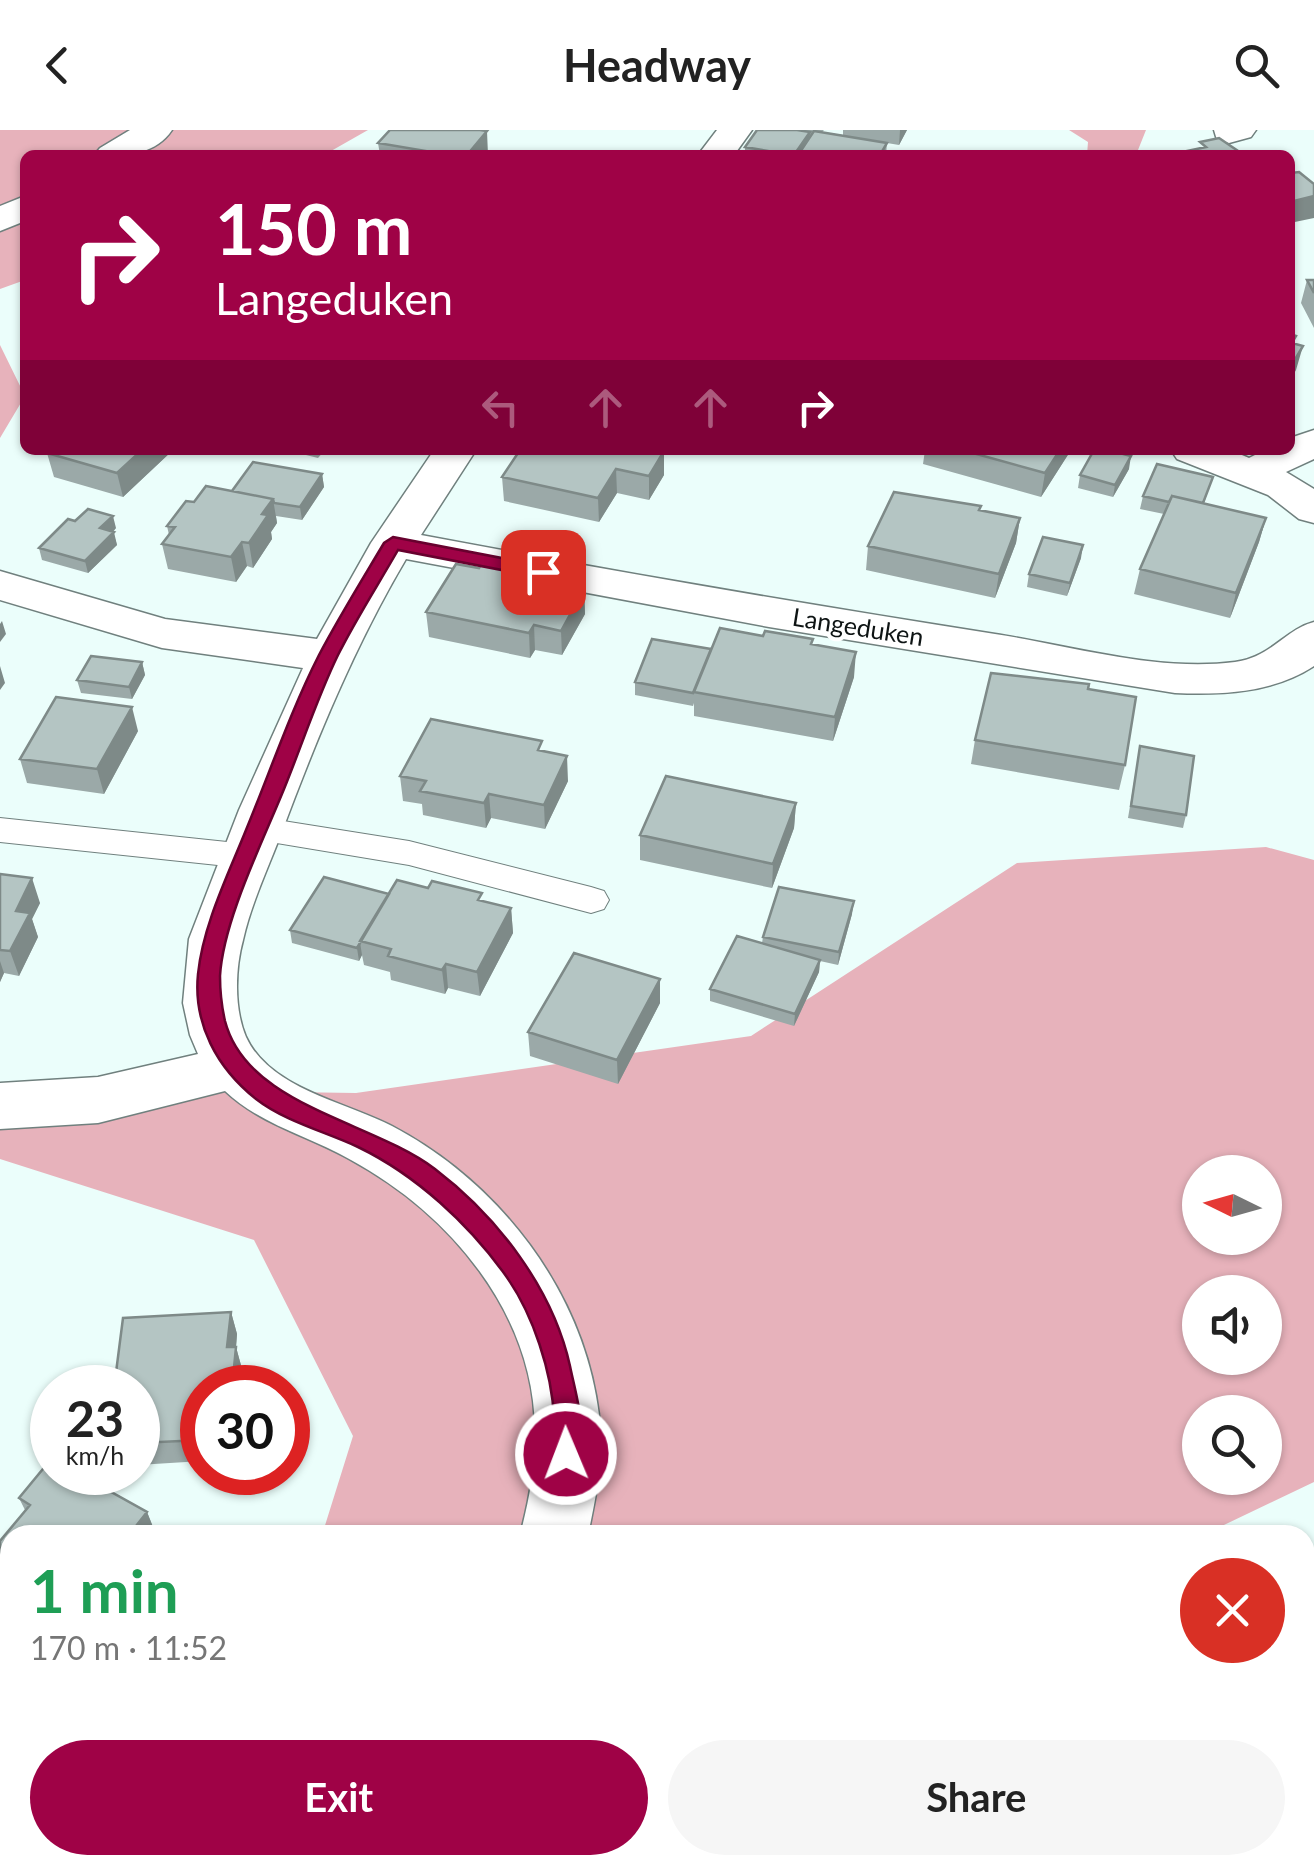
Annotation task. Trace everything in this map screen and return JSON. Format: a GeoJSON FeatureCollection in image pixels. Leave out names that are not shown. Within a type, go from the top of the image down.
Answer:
{"type":"FeatureCollection","features":[{"type":"Feature","properties":{"kind":"street"},"geometry":{"type":"LineString","coordinates":[[121,150],[156,130]]}},
{"type":"Feature","properties":{"kind":"street"},"geometry":{"type":"LineString","coordinates":[[720,150],[735,130]]}},
{"type":"Feature","properties":{"kind":"street"},"geometry":{"type":"LineString","coordinates":[[452,455],[393,543],[328,656],[216,939],[209,976],[213,1018],[222,1048],[235,1067],[267,1095],[372,1143],[426,1176],[474,1220],[516,1270],[552,1343],[567,1416],[564,1493],[556,1525]]}},
{"type":"Feature","properties":{"kind":"street"},"geometry":{"type":"LineString","coordinates":[[1206,455],[1283,486],[1314,510]]}},
{"type":"Feature","properties":{"kind":"street"},"geometry":{"type":"LineString","coordinates":[[1254,472],[1288,455]]}},
{"type":"Feature","properties":{"kind":"street","name":"Langeduken"},"geometry":{"type":"LineString","coordinates":[[393,543],[745,608],[1102,666],[1197,677],[1258,673],[1286,663],[1314,637]]}},
{"type":"Feature","properties":{"kind":"street"},"geometry":{"type":"LineString","coordinates":[[0,585],[162,633],[328,656]]}},
{"type":"Feature","properties":{"kind":"street"},"geometry":{"type":"LineString","coordinates":[[0,1106],[98,1100],[235,1067]]}},
{"type":"Feature","properties":{"kind":"lane"},"geometry":{"type":"LineString","coordinates":[[0,830],[409,853],[591,900]]}},
{"type":"Feature","properties":{"kind":"shaded area"},"geometry":{"type":"Polygon","coordinates":[[[0,130],[368,130],[333,150],[20,150],[20,282],[0,289],[0,130]]]}},
{"type":"Feature","properties":{"kind":"shaded area"},"geometry":{"type":"Polygon","coordinates":[[[1069,130],[1146,130],[1138,150],[1087,150],[1088,142],[1069,130]]]}},
{"type":"Feature","properties":{"kind":"shaded area"},"geometry":{"type":"Polygon","coordinates":[[[0,345],[20,386],[20,404],[0,438],[0,345]]]}},
{"type":"Feature","properties":{"kind":"shaded area"},"geometry":{"type":"Polygon","coordinates":[[[1266,847],[1314,860],[1314,1482],[1224,1525],[325,1525],[353,1436],[254,1240],[0,1159],[0,1088],[356,1093],[751,1036],[1017,863],[1266,847]]]}},
{"type":"Feature","properties":{"kind":"building"},"geometry":{"type":"Polygon","coordinates":[[[390,130],[487,131],[471,150],[419,150],[378,143],[390,130]]]}},
{"type":"Feature","properties":{"kind":"building"},"geometry":{"type":"Polygon","coordinates":[[[757,130],[810,132],[797,150],[745,147],[757,130]]]}},
{"type":"Feature","properties":{"kind":"building"},"geometry":{"type":"Polygon","coordinates":[[[814,131],[887,143],[883,150],[801,150],[814,131]]]}},
{"type":"Feature","properties":{"kind":"building"},"geometry":{"type":"Polygon","coordinates":[[[1219,138],[1237,150],[1192,150],[1206,147],[1200,142],[1219,138]]]}},
{"type":"Feature","properties":{"kind":"building"},"geometry":{"type":"Polygon","coordinates":[[[1295,172],[1314,184],[1314,196],[1295,201],[1295,172]]]}},
{"type":"Feature","properties":{"kind":"building"},"geometry":{"type":"Polygon","coordinates":[[[1295,344],[1303,346],[1295,360],[1295,344]]]}},
{"type":"Feature","properties":{"kind":"building"},"geometry":{"type":"Polygon","coordinates":[[[54,455],[137,455],[117,473],[54,455]]]}},
{"type":"Feature","properties":{"kind":"building"},"geometry":{"type":"Polygon","coordinates":[[[517,455],[662,455],[649,476],[616,469],[598,498],[502,477],[517,455]]]}},
{"type":"Feature","properties":{"kind":"building"},"geometry":{"type":"Polygon","coordinates":[[[980,455],[1057,455],[1045,473],[980,455]]]}},
{"type":"Feature","properties":{"kind":"building"},"geometry":{"type":"Polygon","coordinates":[[[1091,455],[1131,456],[1115,485],[1080,475],[1091,455]]]}},
{"type":"Feature","properties":{"kind":"building"},"geometry":{"type":"Polygon","coordinates":[[[253,462],[322,474],[300,507],[274,503],[273,499],[232,491],[253,462]]]}},
{"type":"Feature","properties":{"kind":"building"},"geometry":{"type":"Polygon","coordinates":[[[1157,464],[1213,477],[1203,503],[1172,496],[1169,502],[1143,496],[1157,464]]]}},
{"type":"Feature","properties":{"kind":"building"},"geometry":{"type":"Polygon","coordinates":[[[206,486],[273,499],[262,514],[268,515],[249,543],[242,542],[231,557],[162,544],[175,527],[167,526],[186,501],[194,502],[206,486]]]}},
{"type":"Feature","properties":{"kind":"building"},"geometry":{"type":"Polygon","coordinates":[[[894,492],[981,506],[979,510],[1020,518],[999,574],[868,546],[894,492]]]}},
{"type":"Feature","properties":{"kind":"building"},"geometry":{"type":"Polygon","coordinates":[[[1172,496],[1266,518],[1236,593],[1140,569],[1172,496]]]}},
{"type":"Feature","properties":{"kind":"building"},"geometry":{"type":"Polygon","coordinates":[[[88,509],[113,516],[100,528],[114,532],[85,561],[39,548],[68,519],[75,521],[88,509]]]}},
{"type":"Feature","properties":{"kind":"building"},"geometry":{"type":"Polygon","coordinates":[[[1043,537],[1083,545],[1070,583],[1029,574],[1043,537]]]}},
{"type":"Feature","properties":{"kind":"building"},"geometry":{"type":"Polygon","coordinates":[[[483,561],[539,572],[534,579],[584,589],[561,631],[534,625],[529,633],[426,612],[456,564],[479,568],[483,561]]]}},
{"type":"Feature","properties":{"kind":"building"},"geometry":{"type":"Polygon","coordinates":[[[720,628],[813,639],[811,644],[856,652],[835,717],[694,692],[720,628]]]}},
{"type":"Feature","properties":{"kind":"building"},"geometry":{"type":"Polygon","coordinates":[[[652,639],[711,649],[693,693],[635,682],[652,639]]]}},
{"type":"Feature","properties":{"kind":"building"},"geometry":{"type":"Polygon","coordinates":[[[91,656],[142,662],[129,687],[77,680],[91,656]]]}},
{"type":"Feature","properties":{"kind":"building"},"geometry":{"type":"Polygon","coordinates":[[[991,673],[1089,684],[1088,689],[1136,697],[1125,765],[975,740],[991,673]]]}},
{"type":"Feature","properties":{"kind":"building"},"geometry":{"type":"Polygon","coordinates":[[[56,697],[132,707],[97,769],[20,759],[56,697]]]}},
{"type":"Feature","properties":{"kind":"building"},"geometry":{"type":"Polygon","coordinates":[[[431,719],[542,741],[538,750],[567,756],[544,805],[489,794],[484,803],[420,791],[426,781],[400,776],[431,719]]]}},
{"type":"Feature","properties":{"kind":"building"},"geometry":{"type":"Polygon","coordinates":[[[1140,746],[1194,756],[1186,815],[1131,806],[1140,746]]]}},
{"type":"Feature","properties":{"kind":"building"},"geometry":{"type":"Polygon","coordinates":[[[666,776],[796,803],[773,864],[640,835],[666,776]]]}},
{"type":"Feature","properties":{"kind":"building"},"geometry":{"type":"Polygon","coordinates":[[[0,874],[32,878],[16,911],[30,913],[10,951],[0,950],[0,874]]]}},
{"type":"Feature","properties":{"kind":"building"},"geometry":{"type":"Polygon","coordinates":[[[324,877],[389,894],[357,948],[290,930],[324,877]]]}},
{"type":"Feature","properties":{"kind":"building"},"geometry":{"type":"Polygon","coordinates":[[[397,880],[428,888],[432,881],[482,893],[478,900],[511,908],[477,972],[446,964],[442,970],[388,956],[391,949],[360,941],[397,880]]]}},
{"type":"Feature","properties":{"kind":"building"},"geometry":{"type":"Polygon","coordinates":[[[779,887],[854,901],[839,952],[763,937],[779,887]]]}},
{"type":"Feature","properties":{"kind":"building"},"geometry":{"type":"Polygon","coordinates":[[[737,936],[820,960],[795,1014],[710,989],[737,936]]]}},
{"type":"Feature","properties":{"kind":"building"},"geometry":{"type":"Polygon","coordinates":[[[574,953],[660,979],[617,1060],[528,1032],[574,953]]]}},
{"type":"Feature","properties":{"kind":"building"},"geometry":{"type":"Polygon","coordinates":[[[231,1312],[227,1347],[236,1347],[234,1365],[180,1365],[180,1441],[160,1442],[160,1365],[117,1365],[123,1318],[231,1312]]]}},
{"type":"Feature","properties":{"kind":"building"},"geometry":{"type":"Polygon","coordinates":[[[30,1485],[30,1495],[117,1495],[147,1512],[137,1525],[13,1525],[30,1505],[19,1498],[30,1485]]]}},
{"type":"Feature","properties":{"kind":"route"},"geometry":{"type":"LineString","coordinates":[[543,572],[393,543],[328,656],[246,856],[216,939],[209,976],[213,1018],[222,1048],[235,1067],[267,1095],[372,1143],[426,1176],[474,1220],[516,1270],[552,1343],[567,1416],[566,1454]]}}]}
